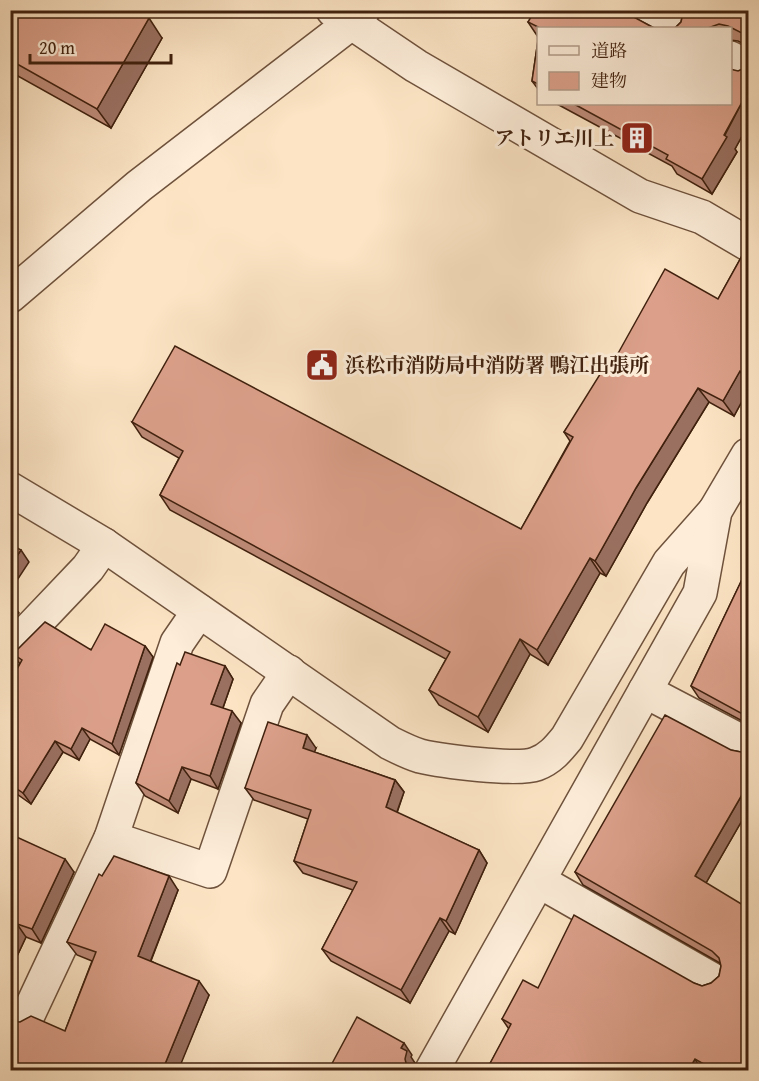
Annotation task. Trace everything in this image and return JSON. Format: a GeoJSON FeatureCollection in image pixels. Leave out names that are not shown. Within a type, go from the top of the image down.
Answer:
{"type":"FeatureCollection","features":[{"type":"Feature","properties":{"kind":"street"},"geometry":{"type":"LineString","coordinates":[[641,10],[673,27]]}},
{"type":"Feature","properties":{"kind":"street"},"geometry":{"type":"LineString","coordinates":[[10,296],[139,186],[349,14],[416,66],[640,196],[702,217],[748,244]]}},
{"type":"Feature","properties":{"kind":"street"},"geometry":{"type":"LineString","coordinates":[[732,59],[748,67]]}},
{"type":"Feature","properties":{"kind":"street"},"geometry":{"type":"LineString","coordinates":[[10,489],[104,545],[390,743],[418,756],[514,767],[535,764],[554,754],[567,738],[669,563],[715,511],[748,455]]}},
{"type":"Feature","properties":{"kind":"street"},"geometry":{"type":"LineString","coordinates":[[432,1071],[700,593],[715,511]]}},
{"type":"Feature","properties":{"kind":"street"},"geometry":{"type":"LineString","coordinates":[[10,650],[88,568],[104,545]]}},
{"type":"Feature","properties":{"kind":"street"},"geometry":{"type":"LineString","coordinates":[[27,1017],[111,838],[177,643],[199,611]]}},
{"type":"Feature","properties":{"kind":"street"},"geometry":{"type":"LineString","coordinates":[[111,838],[210,871],[267,704],[289,672]]}},
{"type":"Feature","properties":{"kind":"street"},"geometry":{"type":"LineString","coordinates":[[645,691],[748,745]]}},
{"type":"Feature","properties":{"kind":"street"},"geometry":{"type":"LineString","coordinates":[[538,881],[711,979]]}},
{"type":"Feature","properties":{"kind":"building"},"geometry":{"type":"Polygon","coordinates":[[[10,10],[134,10],[149,18],[97,109],[10,60],[10,10]]]}},
{"type":"Feature","properties":{"kind":"building"},"geometry":{"type":"Polygon","coordinates":[[[535,10],[621,10],[652,27],[538,27],[528,22],[535,10]]]}},
{"type":"Feature","properties":{"kind":"building"},"geometry":{"type":"Polygon","coordinates":[[[683,10],[748,10],[748,38],[732,27],[719,24],[711,27],[676,27],[681,22],[683,10]]]}},
{"type":"Feature","properties":{"kind":"building"},"geometry":{"type":"Polygon","coordinates":[[[537,47],[537,84],[532,81],[537,47]]]}},
{"type":"Feature","properties":{"kind":"building"},"geometry":{"type":"Polygon","coordinates":[[[748,67],[748,91],[724,135],[727,137],[702,179],[666,159],[668,155],[576,105],[732,105],[732,70],[738,71],[748,67]]]}},
{"type":"Feature","properties":{"kind":"building"},"geometry":{"type":"Polygon","coordinates":[[[748,245],[748,376],[740,371],[723,401],[698,388],[636,488],[595,561],[590,558],[537,650],[520,639],[478,717],[429,690],[450,652],[160,495],[183,451],[132,422],[175,346],[521,529],[573,437],[564,432],[607,363],[611,366],[665,269],[718,299],[748,245]]]}},
{"type":"Feature","properties":{"kind":"building"},"geometry":{"type":"Polygon","coordinates":[[[10,544],[21,550],[10,566],[10,544]]]}},
{"type":"Feature","properties":{"kind":"building"},"geometry":{"type":"Polygon","coordinates":[[[748,567],[748,717],[691,686],[748,567]]]}},
{"type":"Feature","properties":{"kind":"building"},"geometry":{"type":"Polygon","coordinates":[[[45,622],[91,650],[105,624],[145,646],[112,744],[82,728],[71,749],[55,741],[23,793],[10,784],[10,682],[22,660],[13,654],[45,622]]]}},
{"type":"Feature","properties":{"kind":"building"},"geometry":{"type":"Polygon","coordinates":[[[185,652],[225,666],[211,704],[232,711],[210,776],[182,767],[169,801],[136,783],[177,663],[180,665],[185,652]]]}},
{"type":"Feature","properties":{"kind":"building"},"geometry":{"type":"Polygon","coordinates":[[[665,715],[731,750],[741,752],[748,749],[748,787],[695,876],[748,908],[748,1071],[716,1071],[695,1059],[688,1071],[486,1071],[511,1024],[502,1019],[523,980],[538,988],[574,915],[694,983],[702,986],[711,983],[719,976],[721,966],[719,958],[712,951],[575,872],[665,715]]]}},
{"type":"Feature","properties":{"kind":"building"},"geometry":{"type":"Polygon","coordinates":[[[268,722],[307,735],[303,748],[395,780],[386,807],[479,850],[446,921],[440,918],[401,990],[322,949],[357,882],[294,861],[311,810],[245,788],[268,722]]]}},
{"type":"Feature","properties":{"kind":"building"},"geometry":{"type":"Polygon","coordinates":[[[10,834],[65,859],[32,929],[17,924],[10,937],[10,834]]]}},
{"type":"Feature","properties":{"kind":"building"},"geometry":{"type":"Polygon","coordinates":[[[114,856],[169,876],[138,956],[199,981],[165,1064],[182,1071],[10,1071],[10,1021],[20,1022],[31,1016],[65,1031],[96,952],[67,942],[99,874],[102,876],[114,856]]]}},
{"type":"Feature","properties":{"kind":"building"},"geometry":{"type":"Polygon","coordinates":[[[357,1017],[404,1043],[401,1048],[407,1051],[405,1059],[411,1071],[328,1071],[357,1017]]]}},
{"type":"Feature","properties":{"kind":"place","name":"アトリエ川上"},"geometry":{"type":"Point","coordinates":[637,138]}},
{"type":"Feature","properties":{"kind":"place","name":"浜松市消防局中消防署 鴨江出張所"},"geometry":{"type":"Point","coordinates":[322,365]}}]}
